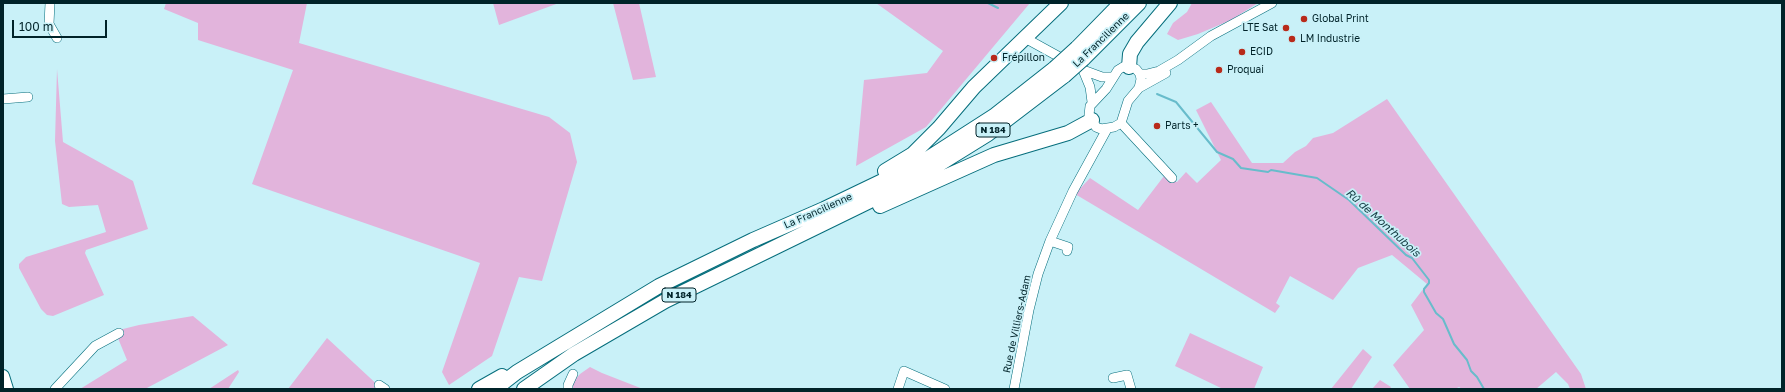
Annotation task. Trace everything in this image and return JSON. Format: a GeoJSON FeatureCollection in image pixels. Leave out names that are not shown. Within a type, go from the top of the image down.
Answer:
{"type":"FeatureCollection","features":[{"type":"Feature","properties":{"kind":"highway"},"geometry":{"type":"LineString","coordinates":[[824,209],[841,195],[890,169],[913,154],[939,128],[974,87],[1062,3]]}},
{"type":"Feature","properties":{"kind":"highway","name":"La Francilienne"},"geometry":{"type":"LineString","coordinates":[[1081,59],[1120,3]]}},
{"type":"Feature","properties":{"kind":"highway","name":"La Francilienne"},"geometry":{"type":"LineString","coordinates":[[495,389],[517,372],[659,286],[747,243],[824,209],[924,161],[1081,59],[1139,3]]}},
{"type":"Feature","properties":{"kind":"highway"},"geometry":{"type":"LineString","coordinates":[[1134,70],[1130,54],[1137,42],[1170,3]]}},
{"type":"Feature","properties":{"kind":"highway","name":"La Francilienne"},"geometry":{"type":"LineString","coordinates":[[527,388],[574,354],[665,301],[917,178],[988,134],[1059,72]]}},
{"type":"Feature","properties":{"kind":"highway"},"geometry":{"type":"LineString","coordinates":[[837,218],[886,204],[994,155],[1094,124]]}},
{"type":"Feature","properties":{"kind":"highway"},"geometry":{"type":"LineString","coordinates":[[479,389],[509,372],[517,372]]}},
{"type":"Feature","properties":{"kind":"main road"},"geometry":{"type":"LineString","coordinates":[[3,376],[7,389]]}},
{"type":"Feature","properties":{"kind":"street"},"geometry":{"type":"LineString","coordinates":[[50,3],[49,24],[57,38]]}},
{"type":"Feature","properties":{"kind":"street"},"geometry":{"type":"LineString","coordinates":[[1099,142],[1089,110],[1092,102],[1106,89],[1118,70],[1123,67],[1147,74],[1159,71],[1178,60],[1211,36],[1272,3]]}},
{"type":"Feature","properties":{"kind":"street"},"geometry":{"type":"LineString","coordinates":[[1025,38],[1081,59],[1102,77],[1113,77]]}},
{"type":"Feature","properties":{"kind":"street"},"geometry":{"type":"LineString","coordinates":[[1081,59],[1090,88],[1092,102]]}},
{"type":"Feature","properties":{"kind":"street"},"geometry":{"type":"LineString","coordinates":[[1094,124],[1107,129],[1121,123],[1128,102],[1139,88],[1165,73],[1178,60]]}},
{"type":"Feature","properties":{"kind":"street"},"geometry":{"type":"LineString","coordinates":[[1134,70],[1141,79],[1139,88]]}},
{"type":"Feature","properties":{"kind":"street"},"geometry":{"type":"LineString","coordinates":[[3,99],[28,97]]}},
{"type":"Feature","properties":{"kind":"street"},"geometry":{"type":"LineString","coordinates":[[1121,123],[1172,178]]}},
{"type":"Feature","properties":{"kind":"street","name":"Rue de Villiers-Adam"},"geometry":{"type":"LineString","coordinates":[[1014,389],[1029,310],[1038,274],[1050,241],[1073,191],[1107,129]]}},
{"type":"Feature","properties":{"kind":"street"},"geometry":{"type":"LineString","coordinates":[[1050,241],[1068,247],[1067,251]]}},
{"type":"Feature","properties":{"kind":"street"},"geometry":{"type":"LineString","coordinates":[[55,389],[95,346],[119,333]]}},
{"type":"Feature","properties":{"kind":"street"},"geometry":{"type":"LineString","coordinates":[[898,389],[904,371],[944,389]]}},
{"type":"Feature","properties":{"kind":"street"},"geometry":{"type":"LineString","coordinates":[[568,389],[568,385],[573,374]]}},
{"type":"Feature","properties":{"kind":"street"},"geometry":{"type":"LineString","coordinates":[[1113,378],[1127,375],[1131,389]]}},
{"type":"Feature","properties":{"kind":"shaded area"},"geometry":{"type":"Polygon","coordinates":[[[166,3],[307,3],[299,43],[549,117],[570,133],[577,162],[542,281],[519,277],[492,356],[449,385],[442,372],[480,263],[252,184],[293,70],[198,40],[198,23],[164,9],[166,3]]]}},
{"type":"Feature","properties":{"kind":"shaded area"},"geometry":{"type":"Polygon","coordinates":[[[493,3],[559,3],[499,25],[493,3]]]}},
{"type":"Feature","properties":{"kind":"shaded area"},"geometry":{"type":"Polygon","coordinates":[[[613,3],[639,3],[656,77],[633,80],[613,3]]]}},
{"type":"Feature","properties":{"kind":"shaded area"},"geometry":{"type":"Polygon","coordinates":[[[876,3],[1030,3],[926,127],[856,166],[864,80],[927,73],[943,51],[876,3]]]}},
{"type":"Feature","properties":{"kind":"shaded area"},"geometry":{"type":"Polygon","coordinates":[[[1192,3],[1258,3],[1231,20],[1198,34],[1178,40],[1167,34],[1173,23],[1187,12],[1192,3]]]}},
{"type":"Feature","properties":{"kind":"shaded area"},"geometry":{"type":"Polygon","coordinates":[[[57,69],[63,142],[133,181],[148,229],[86,250],[85,253],[104,295],[53,316],[47,315],[41,309],[19,268],[19,264],[26,257],[106,232],[98,205],[69,207],[62,204],[55,141],[57,69]]]}},
{"type":"Feature","properties":{"kind":"shaded area"},"geometry":{"type":"Polygon","coordinates":[[[1387,99],[1581,374],[1586,389],[1570,389],[1568,384],[1556,372],[1536,389],[1462,389],[1459,387],[1455,389],[1410,389],[1393,365],[1424,330],[1411,305],[1427,284],[1392,255],[1358,268],[1333,300],[1290,276],[1276,303],[1280,306],[1275,313],[1075,194],[1090,178],[1138,210],[1164,176],[1177,182],[1186,172],[1197,183],[1221,160],[1196,110],[1211,102],[1252,163],[1283,163],[1295,152],[1306,146],[1313,138],[1333,133],[1387,99]]]}},
{"type":"Feature","properties":{"kind":"shaded area"},"geometry":{"type":"Polygon","coordinates":[[[193,316],[228,345],[145,389],[80,389],[127,360],[115,331],[139,325],[193,316]]]}},
{"type":"Feature","properties":{"kind":"shaded area"},"geometry":{"type":"Polygon","coordinates":[[[1190,333],[1263,367],[1254,389],[1223,389],[1175,366],[1190,333]]]}},
{"type":"Feature","properties":{"kind":"shaded area"},"geometry":{"type":"Polygon","coordinates":[[[327,338],[382,389],[288,389],[327,338]]]}},
{"type":"Feature","properties":{"kind":"shaded area"},"geometry":{"type":"Polygon","coordinates":[[[1363,349],[1372,357],[1351,389],[1331,389],[1363,349]]]}},
{"type":"Feature","properties":{"kind":"shaded area"},"geometry":{"type":"Polygon","coordinates":[[[590,367],[643,389],[571,389],[573,382],[580,374],[590,367]]]}},
{"type":"Feature","properties":{"kind":"shaded area"},"geometry":{"type":"Polygon","coordinates":[[[238,370],[239,372],[228,389],[209,389],[238,370]]]}},
{"type":"Feature","properties":{"kind":"shaded area"},"geometry":{"type":"Polygon","coordinates":[[[1380,380],[1391,387],[1390,389],[1372,389],[1380,380]]]}},
{"type":"Feature","properties":{"kind":"waterway","name":"Rû de Monthubois"},"geometry":{"type":"LineString","coordinates":[[988,3],[998,8]]}},
{"type":"Feature","properties":{"kind":"waterway","name":"Rû de Monthubois"},"geometry":{"type":"LineString","coordinates":[[1157,94],[1176,102],[1217,152],[1233,159],[1241,168],[1268,172],[1271,170],[1317,178],[1349,200],[1406,255],[1412,258],[1429,280],[1424,292],[1436,313],[1443,319],[1454,344],[1467,360],[1471,371],[1477,377],[1484,389]]}},
{"type":"Feature","properties":{"kind":"place","name":"Global Print"},"geometry":{"type":"Point","coordinates":[1304,19]}},
{"type":"Feature","properties":{"kind":"place","name":"LTE Sat"},"geometry":{"type":"Point","coordinates":[1286,28]}},
{"type":"Feature","properties":{"kind":"place","name":"LM Industrie"},"geometry":{"type":"Point","coordinates":[1292,39]}},
{"type":"Feature","properties":{"kind":"place","name":"ECID"},"geometry":{"type":"Point","coordinates":[1242,52]}},
{"type":"Feature","properties":{"kind":"place","name":"Frépillon"},"geometry":{"type":"Point","coordinates":[994,58]}},
{"type":"Feature","properties":{"kind":"place","name":"Proquai"},"geometry":{"type":"Point","coordinates":[1219,70]}},
{"type":"Feature","properties":{"kind":"place","name":"Parts +"},"geometry":{"type":"Point","coordinates":[1157,126]}}]}
